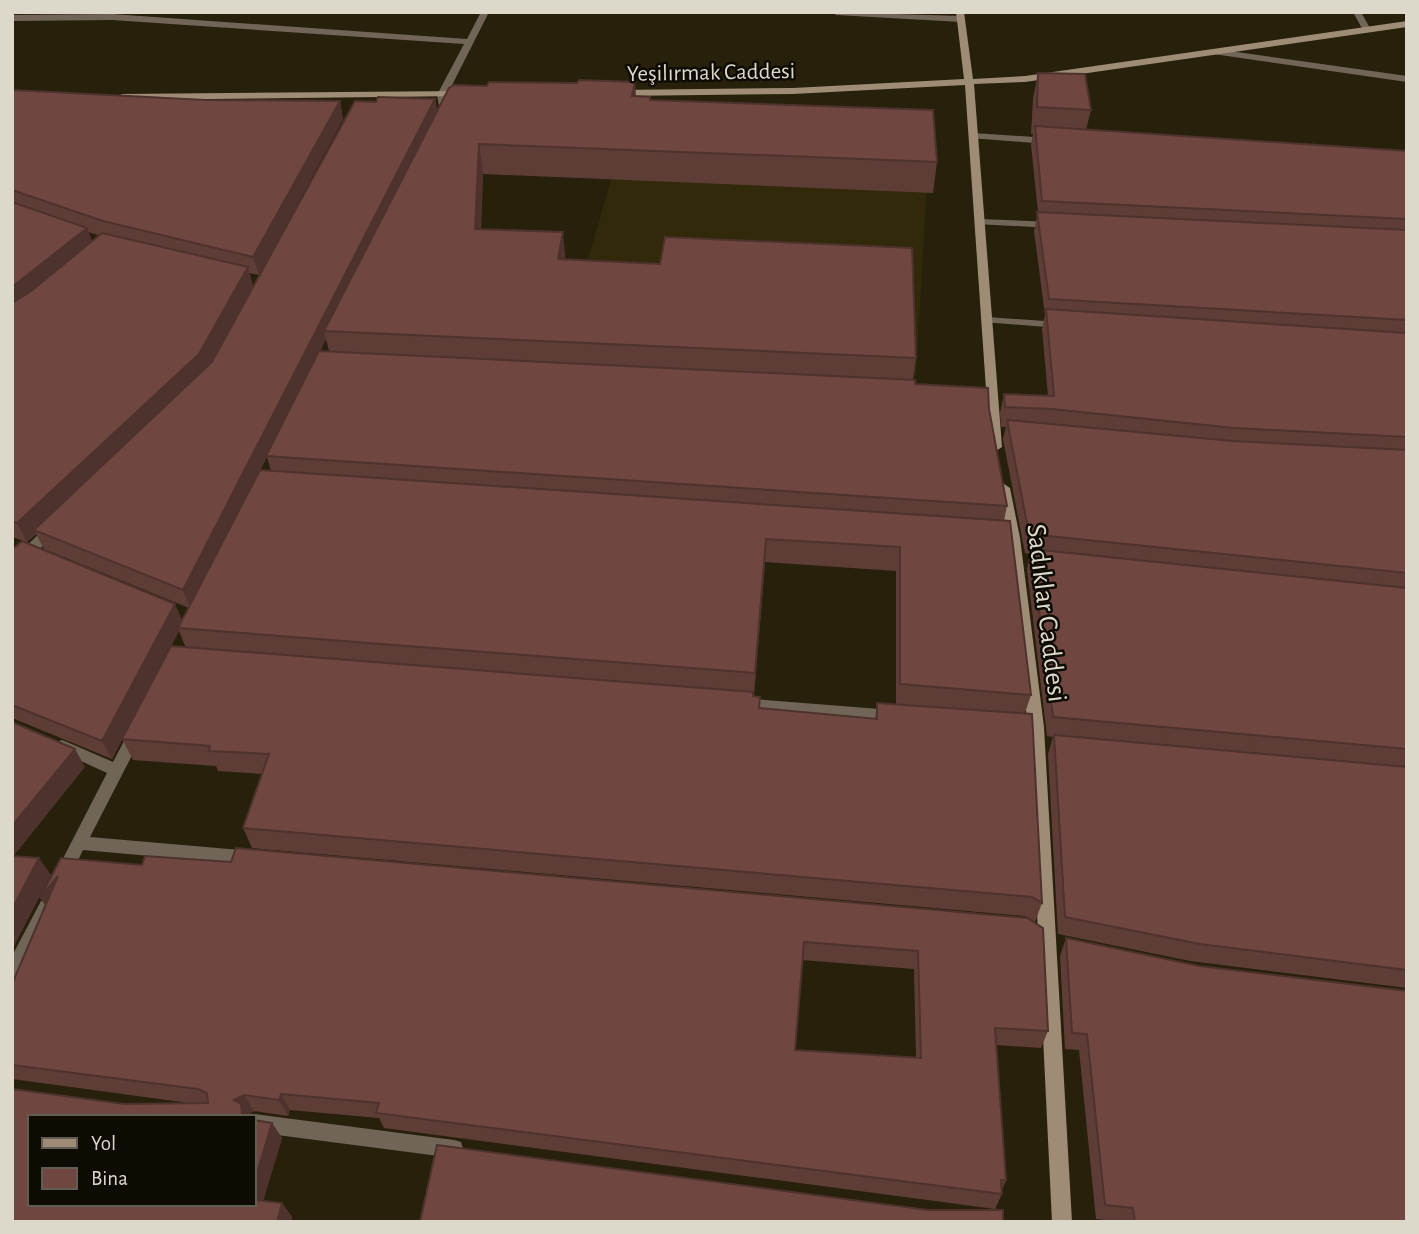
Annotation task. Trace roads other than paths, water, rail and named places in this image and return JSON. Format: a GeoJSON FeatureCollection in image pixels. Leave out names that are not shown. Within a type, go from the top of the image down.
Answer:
{"type":"FeatureCollection","features":[{"type":"Feature","properties":{"kind":"main road","name":"Sadıklar Caddesi"},"geometry":{"type":"LineString","coordinates":[[961,16],[969,82],[987,320],[984,400],[1000,433],[999,466],[1006,538],[1022,561],[1029,727],[1042,744],[1053,944],[1062,1222]]}},
{"type":"Feature","properties":{"kind":"main road","name":"Yeşilırmak Caddesi"},"geometry":{"type":"LineString","coordinates":[[604,93],[793,91],[1025,79],[1407,24]]}},
{"type":"Feature","properties":{"kind":"main road"},"geometry":{"type":"LineString","coordinates":[[107,97],[469,94]]}},
{"type":"Feature","properties":{"kind":"street"},"geometry":{"type":"LineString","coordinates":[[166,20],[174,12]]}},
{"type":"Feature","properties":{"kind":"street"},"geometry":{"type":"LineString","coordinates":[[440,130],[446,117],[442,94],[485,12]]}},
{"type":"Feature","properties":{"kind":"street"},"geometry":{"type":"LineString","coordinates":[[836,12],[961,16]]}},
{"type":"Feature","properties":{"kind":"street"},"geometry":{"type":"LineString","coordinates":[[1357,12],[1367,30]]}},
{"type":"Feature","properties":{"kind":"street"},"geometry":{"type":"LineString","coordinates":[[12,18],[112,17],[470,42]]}},
{"type":"Feature","properties":{"kind":"street"},"geometry":{"type":"LineString","coordinates":[[1216,52],[1407,79]]}},
{"type":"Feature","properties":{"kind":"street"},"geometry":{"type":"LineString","coordinates":[[358,107],[364,96]]}},
{"type":"Feature","properties":{"kind":"street"},"geometry":{"type":"LineString","coordinates":[[973,136],[1054,141]]}},
{"type":"Feature","properties":{"kind":"street"},"geometry":{"type":"LineString","coordinates":[[980,222],[1067,225]]}},
{"type":"Feature","properties":{"kind":"street"},"geometry":{"type":"LineString","coordinates":[[987,320],[1069,325]]}},
{"type":"Feature","properties":{"kind":"street"},"geometry":{"type":"LineString","coordinates":[[12,568],[36,553],[60,522]]}},
{"type":"Feature","properties":{"kind":"street"},"geometry":{"type":"LineString","coordinates":[[12,544],[36,553]]}},
{"type":"Feature","properties":{"kind":"street"},"geometry":{"type":"LineString","coordinates":[[730,703],[911,717]]}},
{"type":"Feature","properties":{"kind":"street"},"geometry":{"type":"LineString","coordinates":[[12,974],[142,721]]}},
{"type":"Feature","properties":{"kind":"street"},"geometry":{"type":"LineString","coordinates":[[47,740],[115,770]]}},
{"type":"Feature","properties":{"kind":"street"},"geometry":{"type":"LineString","coordinates":[[79,843],[274,860]]}},
{"type":"Feature","properties":{"kind":"street"},"geometry":{"type":"LineString","coordinates":[[1025,927],[1053,944]]}},
{"type":"Feature","properties":{"kind":"street"},"geometry":{"type":"LineString","coordinates":[[256,1123],[474,1152]]}}]}
